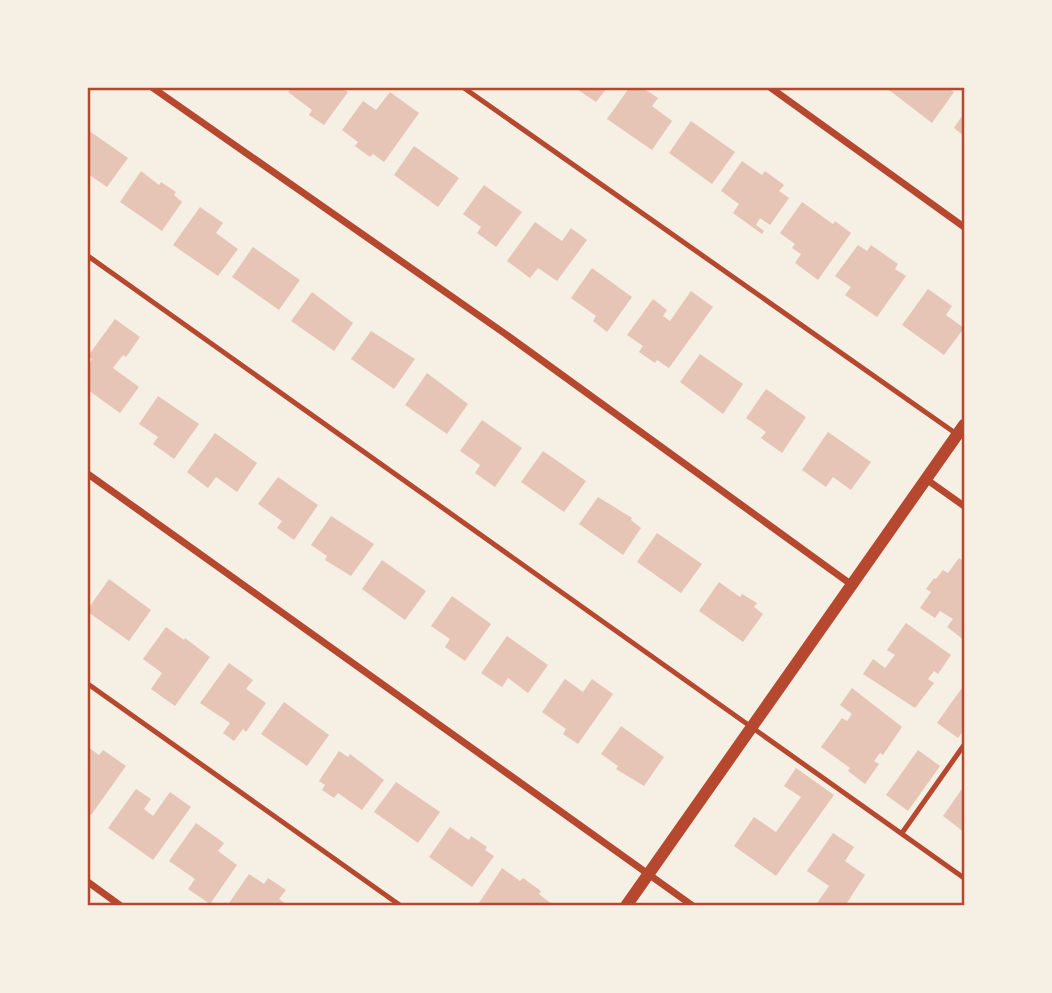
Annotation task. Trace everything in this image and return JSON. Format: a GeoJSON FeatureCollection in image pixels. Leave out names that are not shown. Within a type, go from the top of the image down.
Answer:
{"type":"FeatureCollection","features":[{"type":"Feature","properties":{"kind":"street"},"geometry":{"type":"LineString","coordinates":[[153,88],[504,333],[852,584]]}},
{"type":"Feature","properties":{"kind":"street"},"geometry":{"type":"LineString","coordinates":[[771,88],[964,227]]}},
{"type":"Feature","properties":{"kind":"street"},"geometry":{"type":"LineString","coordinates":[[626,905],[961,430]]}},
{"type":"Feature","properties":{"kind":"street"},"geometry":{"type":"LineString","coordinates":[[88,474],[692,905]]}},
{"type":"Feature","properties":{"kind":"street"},"geometry":{"type":"LineString","coordinates":[[926,479],[964,506]]}},
{"type":"Feature","properties":{"kind":"street"},"geometry":{"type":"LineString","coordinates":[[88,882],[121,905]]}},
{"type":"Feature","properties":{"kind":"lane"},"geometry":{"type":"LineString","coordinates":[[464,88],[961,430]]}},
{"type":"Feature","properties":{"kind":"lane"},"geometry":{"type":"LineString","coordinates":[[88,256],[964,878]]}},
{"type":"Feature","properties":{"kind":"lane"},"geometry":{"type":"LineString","coordinates":[[88,684],[401,905]]}},
{"type":"Feature","properties":{"kind":"lane"},"geometry":{"type":"LineString","coordinates":[[902,833],[964,745]]}},
{"type":"Feature","properties":{"kind":"building"},"geometry":{"type":"Polygon","coordinates":[[[291,88],[341,88],[348,92],[324,125],[309,115],[312,110],[288,92],[291,88]]]}},
{"type":"Feature","properties":{"kind":"building"},"geometry":{"type":"Polygon","coordinates":[[[575,88],[607,88],[596,102],[575,88]]]}},
{"type":"Feature","properties":{"kind":"building"},"geometry":{"type":"Polygon","coordinates":[[[629,88],[643,88],[658,98],[652,106],[672,121],[652,150],[607,119],[629,88]]]}},
{"type":"Feature","properties":{"kind":"building"},"geometry":{"type":"Polygon","coordinates":[[[951,88],[954,92],[932,123],[889,90],[951,88]]]}},
{"type":"Feature","properties":{"kind":"building"},"geometry":{"type":"Polygon","coordinates":[[[390,92],[419,113],[384,162],[373,154],[370,157],[355,146],[358,142],[342,130],[363,101],[376,110],[390,92]]]}},
{"type":"Feature","properties":{"kind":"building"},"geometry":{"type":"Polygon","coordinates":[[[964,113],[964,136],[954,128],[964,113]]]}},
{"type":"Feature","properties":{"kind":"building"},"geometry":{"type":"Polygon","coordinates":[[[691,121],[735,152],[712,184],[669,153],[691,121]]]}},
{"type":"Feature","properties":{"kind":"building"},"geometry":{"type":"Polygon","coordinates":[[[88,130],[128,158],[107,187],[88,174],[88,130]]]}},
{"type":"Feature","properties":{"kind":"building"},"geometry":{"type":"Polygon","coordinates":[[[414,146],[459,178],[438,207],[394,175],[414,146]]]}},
{"type":"Feature","properties":{"kind":"building"},"geometry":{"type":"Polygon","coordinates":[[[742,161],[762,175],[765,171],[784,185],[779,191],[789,198],[770,225],[760,218],[756,225],[764,231],[762,234],[733,213],[739,204],[721,191],[742,161]]]}},
{"type":"Feature","properties":{"kind":"building"},"geometry":{"type":"Polygon","coordinates":[[[141,171],[159,185],[161,182],[176,192],[174,195],[182,202],[162,231],[120,202],[141,171]]]}},
{"type":"Feature","properties":{"kind":"building"},"geometry":{"type":"Polygon","coordinates":[[[484,185],[522,212],[496,247],[477,233],[481,227],[463,214],[484,185]]]}},
{"type":"Feature","properties":{"kind":"building"},"geometry":{"type":"Polygon","coordinates":[[[802,202],[851,233],[818,280],[795,263],[801,254],[792,248],[795,244],[780,233],[802,202]]]}},
{"type":"Feature","properties":{"kind":"building"},"geometry":{"type":"Polygon","coordinates":[[[200,207],[223,223],[216,233],[238,249],[218,276],[173,245],[200,207]]]}},
{"type":"Feature","properties":{"kind":"building"},"geometry":{"type":"Polygon","coordinates":[[[535,222],[562,241],[571,228],[587,240],[557,281],[538,268],[530,278],[507,261],[535,222]]]}},
{"type":"Feature","properties":{"kind":"building"},"geometry":{"type":"Polygon","coordinates":[[[858,245],[867,251],[871,245],[898,264],[895,269],[906,276],[877,317],[845,295],[851,287],[835,276],[858,245]]]}},
{"type":"Feature","properties":{"kind":"building"},"geometry":{"type":"Polygon","coordinates":[[[253,247],[300,280],[279,310],[232,277],[253,247]]]}},
{"type":"Feature","properties":{"kind":"building"},"geometry":{"type":"Polygon","coordinates":[[[592,268],[632,297],[607,332],[593,321],[596,316],[571,298],[592,268]]]}},
{"type":"Feature","properties":{"kind":"building"},"geometry":{"type":"Polygon","coordinates":[[[928,289],[952,306],[946,315],[964,328],[944,355],[902,325],[928,289]]]}},
{"type":"Feature","properties":{"kind":"building"},"geometry":{"type":"Polygon","coordinates":[[[691,291],[713,307],[669,368],[657,360],[655,363],[639,352],[643,346],[627,335],[653,299],[667,310],[663,316],[670,321],[691,291]]]}},
{"type":"Feature","properties":{"kind":"building"},"geometry":{"type":"Polygon","coordinates":[[[312,292],[353,323],[334,351],[291,321],[312,292]]]}},
{"type":"Feature","properties":{"kind":"building"},"geometry":{"type":"Polygon","coordinates":[[[115,319],[140,337],[126,357],[123,355],[113,368],[139,387],[120,413],[88,390],[88,365],[92,359],[88,356],[115,319]]]}},
{"type":"Feature","properties":{"kind":"building"},"geometry":{"type":"Polygon","coordinates":[[[371,331],[415,359],[394,389],[351,359],[371,331]]]}},
{"type":"Feature","properties":{"kind":"building"},"geometry":{"type":"Polygon","coordinates":[[[700,354],[743,384],[723,414],[680,382],[700,354]]]}},
{"type":"Feature","properties":{"kind":"building"},"geometry":{"type":"Polygon","coordinates":[[[427,373],[468,404],[447,434],[405,405],[427,373]]]}},
{"type":"Feature","properties":{"kind":"building"},"geometry":{"type":"Polygon","coordinates":[[[766,389],[806,417],[782,453],[761,438],[766,432],[746,418],[766,389]]]}},
{"type":"Feature","properties":{"kind":"building"},"geometry":{"type":"Polygon","coordinates":[[[158,396],[199,424],[174,459],[153,444],[158,437],[139,424],[158,396]]]}},
{"type":"Feature","properties":{"kind":"building"},"geometry":{"type":"Polygon","coordinates":[[[482,420],[522,448],[495,487],[475,473],[480,465],[460,451],[482,420]]]}},
{"type":"Feature","properties":{"kind":"building"},"geometry":{"type":"Polygon","coordinates":[[[828,432],[871,462],[851,490],[833,477],[826,487],[802,470],[828,432]]]}},
{"type":"Feature","properties":{"kind":"building"},"geometry":{"type":"Polygon","coordinates":[[[215,433],[257,463],[237,492],[216,477],[208,488],[187,472],[215,433]]]}},
{"type":"Feature","properties":{"kind":"building"},"geometry":{"type":"Polygon","coordinates":[[[543,451],[586,481],[564,512],[521,482],[543,451]]]}},
{"type":"Feature","properties":{"kind":"building"},"geometry":{"type":"Polygon","coordinates":[[[278,477],[318,505],[294,540],[277,528],[282,521],[258,504],[278,477]]]}},
{"type":"Feature","properties":{"kind":"building"},"geometry":{"type":"Polygon","coordinates":[[[598,497],[632,518],[641,528],[623,555],[579,524],[598,497]]]}},
{"type":"Feature","properties":{"kind":"building"},"geometry":{"type":"Polygon","coordinates":[[[331,516],[374,544],[351,576],[325,560],[327,556],[311,545],[331,516]]]}},
{"type":"Feature","properties":{"kind":"building"},"geometry":{"type":"Polygon","coordinates":[[[657,533],[702,564],[681,593],[637,562],[657,533]]]}},
{"type":"Feature","properties":{"kind":"building"},"geometry":{"type":"Polygon","coordinates":[[[959,558],[964,562],[964,640],[947,627],[953,619],[940,611],[935,618],[920,608],[931,592],[926,589],[934,578],[943,570],[948,573],[959,558]]]}},
{"type":"Feature","properties":{"kind":"building"},"geometry":{"type":"Polygon","coordinates":[[[382,560],[426,591],[405,620],[362,589],[382,560]]]}},
{"type":"Feature","properties":{"kind":"building"},"geometry":{"type":"Polygon","coordinates":[[[109,579],[151,610],[129,641],[88,612],[109,579]]]}},
{"type":"Feature","properties":{"kind":"building"},"geometry":{"type":"Polygon","coordinates":[[[719,582],[740,597],[742,594],[757,603],[754,607],[763,614],[743,642],[699,611],[719,582]]]}},
{"type":"Feature","properties":{"kind":"building"},"geometry":{"type":"Polygon","coordinates":[[[452,596],[491,624],[465,661],[445,647],[450,639],[431,626],[452,596]]]}},
{"type":"Feature","properties":{"kind":"building"},"geometry":{"type":"Polygon","coordinates":[[[906,623],[951,655],[938,674],[934,671],[928,679],[934,683],[915,708],[863,674],[873,659],[885,668],[895,655],[887,650],[906,623]]]}},
{"type":"Feature","properties":{"kind":"building"},"geometry":{"type":"Polygon","coordinates":[[[166,627],[210,657],[175,706],[151,689],[162,673],[143,659],[166,627]]]}},
{"type":"Feature","properties":{"kind":"building"},"geometry":{"type":"Polygon","coordinates":[[[507,636],[548,665],[528,693],[508,678],[502,687],[481,673],[507,636]]]}},
{"type":"Feature","properties":{"kind":"building"},"geometry":{"type":"Polygon","coordinates":[[[229,663],[253,680],[246,689],[266,703],[246,732],[243,729],[234,741],[223,733],[230,723],[200,703],[229,663]]]}},
{"type":"Feature","properties":{"kind":"building"},"geometry":{"type":"Polygon","coordinates":[[[565,679],[583,692],[592,679],[613,694],[578,744],[563,734],[566,729],[542,712],[565,679]]]}},
{"type":"Feature","properties":{"kind":"building"},"geometry":{"type":"Polygon","coordinates":[[[964,685],[964,729],[958,738],[937,723],[964,685]]]}},
{"type":"Feature","properties":{"kind":"building"},"geometry":{"type":"Polygon","coordinates":[[[852,688],[902,727],[883,755],[880,753],[874,761],[879,764],[865,784],[848,771],[850,768],[821,747],[842,718],[847,721],[852,714],[840,705],[852,688]]]}},
{"type":"Feature","properties":{"kind":"building"},"geometry":{"type":"Polygon","coordinates":[[[284,702],[329,735],[307,766],[261,734],[284,702]]]}},
{"type":"Feature","properties":{"kind":"building"},"geometry":{"type":"Polygon","coordinates":[[[621,726],[664,757],[644,786],[616,769],[618,766],[601,754],[621,726]]]}},
{"type":"Feature","properties":{"kind":"building"},"geometry":{"type":"Polygon","coordinates":[[[88,747],[99,755],[103,750],[126,766],[91,815],[88,813],[88,747]]]}},
{"type":"Feature","properties":{"kind":"building"},"geometry":{"type":"Polygon","coordinates":[[[918,750],[940,766],[908,811],[886,795],[918,750]]]}},
{"type":"Feature","properties":{"kind":"building"},"geometry":{"type":"Polygon","coordinates":[[[339,751],[348,757],[350,754],[384,780],[362,810],[338,793],[334,798],[322,790],[325,785],[319,781],[339,751]]]}},
{"type":"Feature","properties":{"kind":"building"},"geometry":{"type":"Polygon","coordinates":[[[796,768],[834,795],[776,876],[734,846],[754,817],[776,832],[801,797],[784,786],[796,768]]]}},
{"type":"Feature","properties":{"kind":"building"},"geometry":{"type":"Polygon","coordinates":[[[396,782],[440,812],[418,843],[374,812],[396,782]]]}},
{"type":"Feature","properties":{"kind":"building"},"geometry":{"type":"Polygon","coordinates":[[[964,786],[964,832],[943,816],[964,786]]]}},
{"type":"Feature","properties":{"kind":"building"},"geometry":{"type":"Polygon","coordinates":[[[136,789],[151,799],[144,809],[153,816],[170,792],[191,807],[153,860],[108,828],[136,789]]]}},
{"type":"Feature","properties":{"kind":"building"},"geometry":{"type":"Polygon","coordinates":[[[196,823],[224,843],[218,851],[237,865],[210,904],[188,889],[195,879],[169,861],[196,823]]]}},
{"type":"Feature","properties":{"kind":"building"},"geometry":{"type":"Polygon","coordinates":[[[450,827],[469,840],[471,836],[487,847],[485,850],[494,856],[472,887],[429,857],[450,827]]]}},
{"type":"Feature","properties":{"kind":"building"},"geometry":{"type":"Polygon","coordinates":[[[833,833],[854,847],[845,861],[865,875],[845,906],[815,906],[829,886],[807,871],[833,833]]]}},
{"type":"Feature","properties":{"kind":"building"},"geometry":{"type":"Polygon","coordinates":[[[502,868],[541,891],[539,894],[554,906],[477,906],[502,868]]]}},
{"type":"Feature","properties":{"kind":"building"},"geometry":{"type":"Polygon","coordinates":[[[249,874],[264,884],[268,878],[286,890],[279,899],[289,906],[227,906],[249,874]]]}}]}
